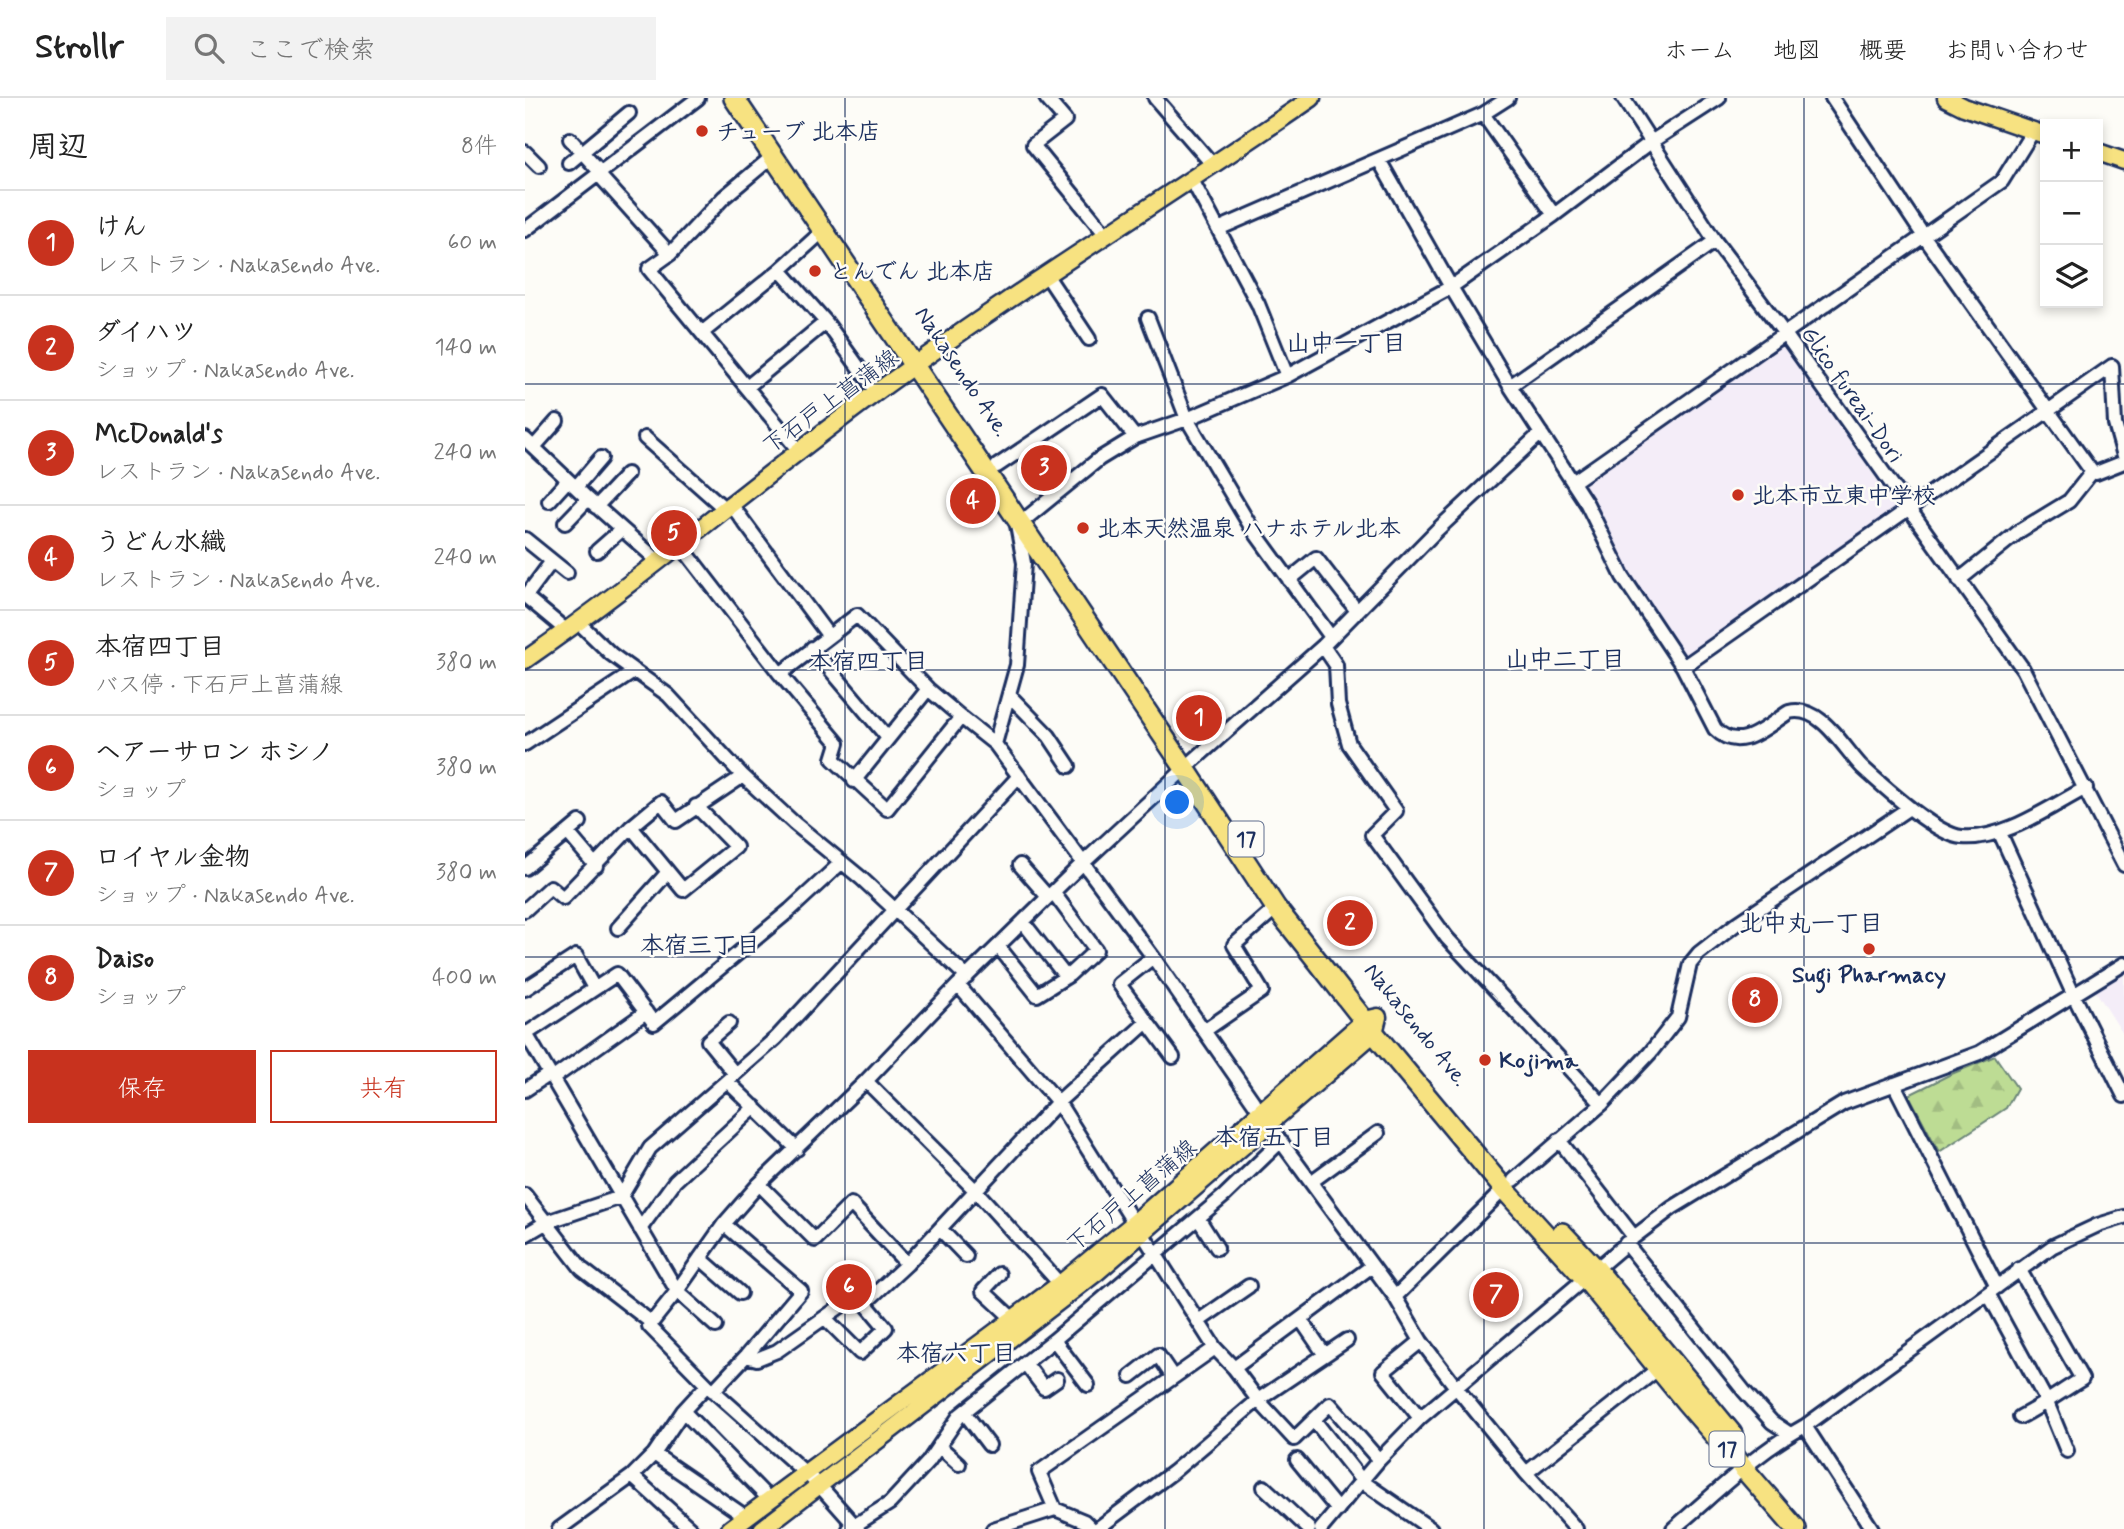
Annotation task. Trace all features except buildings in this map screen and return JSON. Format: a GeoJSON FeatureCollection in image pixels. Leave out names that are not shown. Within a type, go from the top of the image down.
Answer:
{"type":"FeatureCollection","features":[{"type":"Feature","properties":{"kind":"highway","name":"Nakasendo Ave."},"geometry":{"type":"LineString","coordinates":[[734,98],[823,231],[997,466],[1023,517]]}},
{"type":"Feature","properties":{"kind":"highway","name":"Nakasendo Ave."},"geometry":{"type":"LineString","coordinates":[[749,98],[920,363],[1189,765],[1373,1023]]}},
{"type":"Feature","properties":{"kind":"highway","name":"Nakasendo Ave."},"geometry":{"type":"LineString","coordinates":[[1189,765],[1276,908],[1509,1185],[1591,1274],[1748,1463],[1811,1529]]}},
{"type":"Feature","properties":{"kind":"highway","name":"Nakasendo Ave."},"geometry":{"type":"LineString","coordinates":[[1591,1274],[1658,1368]]}},
{"type":"Feature","properties":{"kind":"highway","name":"17"},"geometry":{"type":"LineString","coordinates":[[1658,1368],[1748,1463],[1796,1529]]}},
{"type":"Feature","properties":{"kind":"main road","name":"下石戸上菖蒲線"},"geometry":{"type":"LineString","coordinates":[[525,660],[573,627],[877,393],[1312,98]]}},
{"type":"Feature","properties":{"kind":"main road"},"geometry":{"type":"LineString","coordinates":[[1946,98],[2039,133]]}},
{"type":"Feature","properties":{"kind":"main road"},"geometry":{"type":"LineString","coordinates":[[2103,154],[2124,161]]}},
{"type":"Feature","properties":{"kind":"main road","name":"下石戸上菖蒲線"},"geometry":{"type":"LineString","coordinates":[[762,1529],[1138,1228],[1373,1023]]}},
{"type":"Feature","properties":{"kind":"main road","name":"下石戸上菖蒲線"},"geometry":{"type":"LineString","coordinates":[[730,1529],[1013,1319],[1065,1288]]}},
{"type":"Feature","properties":{"kind":"street"},"geometry":{"type":"LineString","coordinates":[[525,230],[698,98]]}},
{"type":"Feature","properties":{"kind":"street"},"geometry":{"type":"LineString","coordinates":[[1046,98],[1065,120],[1033,145],[1107,236]]}},
{"type":"Feature","properties":{"kind":"street"},"geometry":{"type":"LineString","coordinates":[[1155,98],[1213,165]]}},
{"type":"Feature","properties":{"kind":"street"},"geometry":{"type":"LineString","coordinates":[[1218,229],[1483,114],[1508,98]]}},
{"type":"Feature","properties":{"kind":"street","name":"Glico fureai-Dori"},"geometry":{"type":"LineString","coordinates":[[1623,98],[1715,241],[1785,334],[2023,669],[2124,865]]}},
{"type":"Feature","properties":{"kind":"street"},"geometry":{"type":"LineString","coordinates":[[995,744],[1017,664],[1024,563],[1017,530],[1023,517],[1099,458],[1135,437],[1187,419],[1287,376],[1451,287],[1554,215],[1651,142],[1719,98]]}},
{"type":"Feature","properties":{"kind":"street"},"geometry":{"type":"LineString","coordinates":[[1832,98],[1923,235],[2092,472]]}},
{"type":"Feature","properties":{"kind":"street"},"geometry":{"type":"LineString","coordinates":[[569,163],[629,113]]}},
{"type":"Feature","properties":{"kind":"street"},"geometry":{"type":"LineString","coordinates":[[1483,114],[1554,215]]}},
{"type":"Feature","properties":{"kind":"street"},"geometry":{"type":"LineString","coordinates":[[1573,482],[2002,181],[2039,133]]}},
{"type":"Feature","properties":{"kind":"street"},"geometry":{"type":"LineString","coordinates":[[570,139],[670,254]]}},
{"type":"Feature","properties":{"kind":"street"},"geometry":{"type":"LineString","coordinates":[[525,152],[539,166]]}},
{"type":"Feature","properties":{"kind":"street"},"geometry":{"type":"LineString","coordinates":[[773,156],[724,197],[670,254],[649,269],[799,451]]}},
{"type":"Feature","properties":{"kind":"street"},"geometry":{"type":"LineString","coordinates":[[1379,160],[1510,386],[1598,523],[1620,581],[1683,667],[1715,729],[1723,737],[1736,741],[1751,737],[1789,712],[1795,710],[1808,714],[1829,727],[1862,766],[1909,808],[1948,834],[1963,838],[2000,833],[2086,788]]}},
{"type":"Feature","properties":{"kind":"street"},"geometry":{"type":"LineString","coordinates":[[1192,180],[1258,304],[1287,376]]}},
{"type":"Feature","properties":{"kind":"street"},"geometry":{"type":"LineString","coordinates":[[703,332],[780,270],[823,231]]}},
{"type":"Feature","properties":{"kind":"street"},"geometry":{"type":"LineString","coordinates":[[1510,386],[1715,241]]}},
{"type":"Feature","properties":{"kind":"street"},"geometry":{"type":"LineString","coordinates":[[780,270],[826,322],[877,393]]}},
{"type":"Feature","properties":{"kind":"street"},"geometry":{"type":"LineString","coordinates":[[1047,276],[1089,339]]}},
{"type":"Feature","properties":{"kind":"street"},"geometry":{"type":"LineString","coordinates":[[1148,318],[1187,419],[1251,527],[1289,580],[1327,641],[1336,664],[1338,704],[1349,744],[1396,811],[1372,835],[1447,938],[1602,1104]]}},
{"type":"Feature","properties":{"kind":"street"},"geometry":{"type":"LineString","coordinates":[[747,387],[826,322]]}},
{"type":"Feature","properties":{"kind":"street"},"geometry":{"type":"LineString","coordinates":[[1683,667],[2112,366],[2115,424],[2124,456]]}},
{"type":"Feature","properties":{"kind":"street"},"geometry":{"type":"LineString","coordinates":[[997,466],[1102,395],[1135,437]]}},
{"type":"Feature","properties":{"kind":"street"},"geometry":{"type":"LineString","coordinates":[[557,421],[527,441],[657,560]]}},
{"type":"Feature","properties":{"kind":"street"},"geometry":{"type":"LineString","coordinates":[[1281,1141],[1224,1196],[1054,1340],[964,1412],[928,1462],[890,1503],[853,1527],[819,1485],[710,1388],[649,1326],[724,1224],[759,1184],[866,1081],[962,981],[1084,862],[1327,641],[1437,530],[1541,433]]}},
{"type":"Feature","properties":{"kind":"street"},"geometry":{"type":"LineString","coordinates":[[645,438],[727,506],[828,635]]}},
{"type":"Feature","properties":{"kind":"street"},"geometry":{"type":"LineString","coordinates":[[549,500],[601,458]]}},
{"type":"Feature","properties":{"kind":"street"},"geometry":{"type":"LineString","coordinates":[[2092,472],[2096,473],[2124,462]]}},
{"type":"Feature","properties":{"kind":"street"},"geometry":{"type":"LineString","coordinates":[[1959,580],[2021,530],[2069,501],[2092,472]]}},
{"type":"Feature","properties":{"kind":"street"},"geometry":{"type":"LineString","coordinates":[[565,523],[627,474]]}},
{"type":"Feature","properties":{"kind":"street"},"geometry":{"type":"LineString","coordinates":[[597,551],[622,529]]}},
{"type":"Feature","properties":{"kind":"street"},"geometry":{"type":"LineString","coordinates":[[525,539],[567,573]]}},
{"type":"Feature","properties":{"kind":"street"},"geometry":{"type":"LineString","coordinates":[[679,543],[780,674],[838,743],[833,759],[887,809],[961,717]]}},
{"type":"Feature","properties":{"kind":"street"},"geometry":{"type":"LineString","coordinates":[[1289,580],[1316,558],[1357,611]]}},
{"type":"Feature","properties":{"kind":"street"},"geometry":{"type":"LineString","coordinates":[[552,561],[525,596],[669,695],[743,776],[895,908],[962,981],[1058,1102],[1200,1320],[1215,1348],[1258,1400],[1294,1439],[1330,1404],[1379,1460]]}},
{"type":"Feature","properties":{"kind":"street"},"geometry":{"type":"LineString","coordinates":[[780,674],[857,615],[928,688],[995,744],[1153,957],[1281,1141],[1395,1297],[1421,1341],[1526,1473],[1576,1529]]}},
{"type":"Feature","properties":{"kind":"street"},"geometry":{"type":"LineString","coordinates":[[812,648],[888,738]]}},
{"type":"Feature","properties":{"kind":"street"},"geometry":{"type":"LineString","coordinates":[[525,744],[635,671]]}},
{"type":"Feature","properties":{"kind":"street"},"geometry":{"type":"LineString","coordinates":[[854,781],[928,688]]}},
{"type":"Feature","properties":{"kind":"street"},"geometry":{"type":"LineString","coordinates":[[1010,695],[1049,736],[1069,766]]}},
{"type":"Feature","properties":{"kind":"street"},"geometry":{"type":"LineString","coordinates":[[525,910],[550,887],[563,898],[631,827],[661,802],[676,821],[743,776]]}},
{"type":"Feature","properties":{"kind":"street"},"geometry":{"type":"LineString","coordinates":[[525,1235],[547,1222],[621,1197],[650,1148],[776,1038],[1019,776]]}},
{"type":"Feature","properties":{"kind":"street"},"geometry":{"type":"LineString","coordinates":[[631,827],[683,890],[736,848],[696,806]]}},
{"type":"Feature","properties":{"kind":"street"},"geometry":{"type":"LineString","coordinates":[[1395,1297],[1509,1185],[1602,1104],[1650,1053],[1678,1017],[1690,964],[1699,953],[1735,925],[1909,808]]}},
{"type":"Feature","properties":{"kind":"street"},"geometry":{"type":"LineString","coordinates":[[525,868],[580,822]]}},
{"type":"Feature","properties":{"kind":"street"},"geometry":{"type":"LineString","coordinates":[[568,833],[596,866]]}},
{"type":"Feature","properties":{"kind":"street"},"geometry":{"type":"LineString","coordinates":[[2000,833],[2074,996],[2124,1096]]}},
{"type":"Feature","properties":{"kind":"street"},"geometry":{"type":"LineString","coordinates":[[716,1326],[677,1291],[526,1033],[617,974],[654,1023],[790,910],[842,862]]}},
{"type":"Feature","properties":{"kind":"street"},"geometry":{"type":"LineString","coordinates":[[998,946],[1037,995],[1066,978],[1096,950],[1051,895],[1020,865]]}},
{"type":"Feature","properties":{"kind":"street"},"geometry":{"type":"LineString","coordinates":[[618,928],[668,872]]}},
{"type":"Feature","properties":{"kind":"street"},"geometry":{"type":"LineString","coordinates":[[1204,1031],[1262,990],[1234,945],[1276,908]]}},
{"type":"Feature","properties":{"kind":"street"},"geometry":{"type":"LineString","coordinates":[[1023,922],[1066,978]]}},
{"type":"Feature","properties":{"kind":"street"},"geometry":{"type":"LineString","coordinates":[[525,989],[576,956],[594,988]]}},
{"type":"Feature","properties":{"kind":"street"},"geometry":{"type":"LineString","coordinates":[[1153,957],[1119,984],[1173,1057]]}},
{"type":"Feature","properties":{"kind":"street"},"geometry":{"type":"LineString","coordinates":[[1321,1529],[1379,1460],[1420,1418],[1630,1240],[1672,1208],[1844,1103],[1979,1053],[2124,964]]}},
{"type":"Feature","properties":{"kind":"street"},"geometry":{"type":"LineString","coordinates":[[525,1090],[551,1077],[646,1012]]}},
{"type":"Feature","properties":{"kind":"street"},"geometry":{"type":"LineString","coordinates":[[865,1303],[907,1264],[1058,1102],[1147,1022]]}},
{"type":"Feature","properties":{"kind":"street"},"geometry":{"type":"LineString","coordinates":[[729,1023],[708,1041],[731,1077],[755,1107],[797,1149]]}},
{"type":"Feature","properties":{"kind":"street"},"geometry":{"type":"LineString","coordinates":[[866,1081],[976,1191],[1087,1311]]}},
{"type":"Feature","properties":{"kind":"street"},"geometry":{"type":"LineString","coordinates":[[1894,1084],[2046,1400],[2067,1451]]}},
{"type":"Feature","properties":{"kind":"street"},"geometry":{"type":"LineString","coordinates":[[640,1228],[675,1181],[755,1107]]}},
{"type":"Feature","properties":{"kind":"street"},"geometry":{"type":"LineString","coordinates":[[1311,1182],[1378,1133]]}},
{"type":"Feature","properties":{"kind":"street"},"geometry":{"type":"LineString","coordinates":[[1559,1140],[1630,1240],[1744,1391],[1772,1422],[1790,1434]]}},
{"type":"Feature","properties":{"kind":"street"},"geometry":{"type":"LineString","coordinates":[[759,1184],[815,1240],[851,1204],[907,1264]]}},
{"type":"Feature","properties":{"kind":"street"},"geometry":{"type":"LineString","coordinates":[[525,1195],[582,1269],[652,1323]]}},
{"type":"Feature","properties":{"kind":"street"},"geometry":{"type":"LineString","coordinates":[[1673,1529],[1748,1463],[1805,1426],[1993,1291],[2019,1269],[2053,1246],[2098,1225],[2124,1217]]}},
{"type":"Feature","properties":{"kind":"street"},"geometry":{"type":"LineString","coordinates":[[1198,1218],[1217,1248]]}},
{"type":"Feature","properties":{"kind":"street"},"geometry":{"type":"LineString","coordinates":[[559,1529],[632,1476],[655,1454],[683,1411],[746,1356],[801,1291],[724,1224]]}},
{"type":"Feature","properties":{"kind":"street"},"geometry":{"type":"LineString","coordinates":[[940,1229],[966,1256]]}},
{"type":"Feature","properties":{"kind":"street"},"geometry":{"type":"LineString","coordinates":[[701,1258],[740,1293]]}},
{"type":"Feature","properties":{"kind":"street"},"geometry":{"type":"LineString","coordinates":[[1234,1368],[1373,1266]]}},
{"type":"Feature","properties":{"kind":"street"},"geometry":{"type":"LineString","coordinates":[[2019,1269],[2082,1379],[2046,1400],[2041,1407],[2020,1417]]}},
{"type":"Feature","properties":{"kind":"street"},"geometry":{"type":"LineString","coordinates":[[999,1274],[983,1291],[1013,1319]]}},
{"type":"Feature","properties":{"kind":"street"},"geometry":{"type":"LineString","coordinates":[[1200,1320],[1249,1286]]}},
{"type":"Feature","properties":{"kind":"street"},"geometry":{"type":"LineString","coordinates":[[746,1356],[757,1359],[766,1356],[851,1298],[865,1303],[886,1328],[860,1353],[825,1318]]}},
{"type":"Feature","properties":{"kind":"street"},"geometry":{"type":"LineString","coordinates":[[1301,1320],[1325,1355]]}},
{"type":"Feature","properties":{"kind":"street"},"geometry":{"type":"LineString","coordinates":[[1054,1340],[1088,1385]]}},
{"type":"Feature","properties":{"kind":"street"},"geometry":{"type":"LineString","coordinates":[[1215,1348],[1039,1472],[1055,1509],[1088,1527],[1174,1472],[1258,1400],[1347,1340]]}},
{"type":"Feature","properties":{"kind":"street"},"geometry":{"type":"LineString","coordinates":[[1420,1418],[1383,1372],[1421,1341]]}},
{"type":"Feature","properties":{"kind":"street"},"geometry":{"type":"LineString","coordinates":[[1131,1376],[1158,1355],[1173,1377]]}},
{"type":"Feature","properties":{"kind":"street"},"geometry":{"type":"LineString","coordinates":[[1025,1363],[1044,1388],[1057,1379]]}},
{"type":"Feature","properties":{"kind":"street"},"geometry":{"type":"LineString","coordinates":[[1526,1473],[1658,1368]]}},
{"type":"Feature","properties":{"kind":"street"},"geometry":{"type":"LineString","coordinates":[[683,1411],[769,1499]]}},
{"type":"Feature","properties":{"kind":"street"},"geometry":{"type":"LineString","coordinates":[[964,1412],[989,1445]]}},
{"type":"Feature","properties":{"kind":"street"},"geometry":{"type":"LineString","coordinates":[[1314,1420],[1363,1482],[1431,1529]]}},
{"type":"Feature","properties":{"kind":"street"},"geometry":{"type":"LineString","coordinates":[[1805,1426],[1872,1529]]}},
{"type":"Feature","properties":{"kind":"street"},"geometry":{"type":"LineString","coordinates":[[939,1446],[959,1464]]}},
{"type":"Feature","properties":{"kind":"street"},"geometry":{"type":"LineString","coordinates":[[655,1454],[746,1517]]}},
{"type":"Feature","properties":{"kind":"street"},"geometry":{"type":"LineString","coordinates":[[1297,1460],[1338,1510]]}},
{"type":"Feature","properties":{"kind":"street"},"geometry":{"type":"LineString","coordinates":[[632,1476],[691,1529]]}},
{"type":"Feature","properties":{"kind":"street"},"geometry":{"type":"LineString","coordinates":[[1264,1487],[1309,1529]]}},
{"type":"Feature","properties":{"kind":"street"},"geometry":{"type":"LineString","coordinates":[[993,1529],[1055,1509]]}},
{"type":"Feature","properties":{"kind":"shaded area","name":"北本市立東中学校"},"geometry":{"type":"Polygon","coordinates":[[[1778,346],[1785,348],[1894,504],[1895,510],[1690,656],[1682,657],[1630,577],[1584,485],[1778,346]]]}},
{"type":"Feature","properties":{"kind":"shaded area"},"geometry":{"type":"Polygon","coordinates":[[[2124,973],[2124,1034],[2123,1034],[2095,990],[2124,973]]]}},
{"type":"Feature","properties":{"kind":"green space"},"geometry":{"type":"Polygon","coordinates":[[[1995,1056],[2017,1088],[2006,1108],[1939,1152],[1909,1095],[1995,1056]]]}},
{"type":"Feature","properties":{"kind":"place","name":"チューブ 北本店"},"geometry":{"type":"Point","coordinates":[702,131]}},
{"type":"Feature","properties":{"kind":"place","name":"とんでん 北本店"},"geometry":{"type":"Point","coordinates":[815,271]}},
{"type":"Feature","properties":{"kind":"place","name":"McDonald's"},"geometry":{"type":"Point","coordinates":[1044,468]}},
{"type":"Feature","properties":{"kind":"place","name":"北本市立東中学校"},"geometry":{"type":"Point","coordinates":[1738,495]}},
{"type":"Feature","properties":{"kind":"place","name":"うどん水織"},"geometry":{"type":"Point","coordinates":[973,501]}},
{"type":"Feature","properties":{"kind":"place","name":"北本天然温泉 ハナホテル北本"},"geometry":{"type":"Point","coordinates":[1083,528]}},
{"type":"Feature","properties":{"kind":"place","name":"本宿四丁目"},"geometry":{"type":"Point","coordinates":[674,533]}},
{"type":"Feature","properties":{"kind":"place","name":"けん"},"geometry":{"type":"Point","coordinates":[1199,718]}},
{"type":"Feature","properties":{"kind":"place","name":"ダイハツ"},"geometry":{"type":"Point","coordinates":[1350,923]}},
{"type":"Feature","properties":{"kind":"place","name":"Sugi Pharmacy"},"geometry":{"type":"Point","coordinates":[1869,949]}},
{"type":"Feature","properties":{"kind":"place","name":"Daiso"},"geometry":{"type":"Point","coordinates":[1755,1000]}},
{"type":"Feature","properties":{"kind":"place","name":"Kojima"},"geometry":{"type":"Point","coordinates":[1485,1060]}},
{"type":"Feature","properties":{"kind":"place","name":"ヘアーサロン ホシノ"},"geometry":{"type":"Point","coordinates":[849,1287]}},
{"type":"Feature","properties":{"kind":"place","name":"ロイヤル金物"},"geometry":{"type":"Point","coordinates":[1496,1295]}},
{"type":"Feature","properties":{"kind":"district","name":"山中一丁目"},"geometry":{"type":"Point","coordinates":[1346,343]}},
{"type":"Feature","properties":{"kind":"district","name":"山中二丁目"},"geometry":{"type":"Point","coordinates":[1565,659]}},
{"type":"Feature","properties":{"kind":"district","name":"本宿四丁目"},"geometry":{"type":"Point","coordinates":[868,661]}},
{"type":"Feature","properties":{"kind":"district","name":"北中丸一丁目"},"geometry":{"type":"Point","coordinates":[1811,923]}},
{"type":"Feature","properties":{"kind":"district","name":"本宿三丁目"},"geometry":{"type":"Point","coordinates":[700,945]}},
{"type":"Feature","properties":{"kind":"district","name":"本宿五丁目"},"geometry":{"type":"Point","coordinates":[1274,1137]}},
{"type":"Feature","properties":{"kind":"district","name":"本宿六丁目"},"geometry":{"type":"Point","coordinates":[956,1353]}}]}
